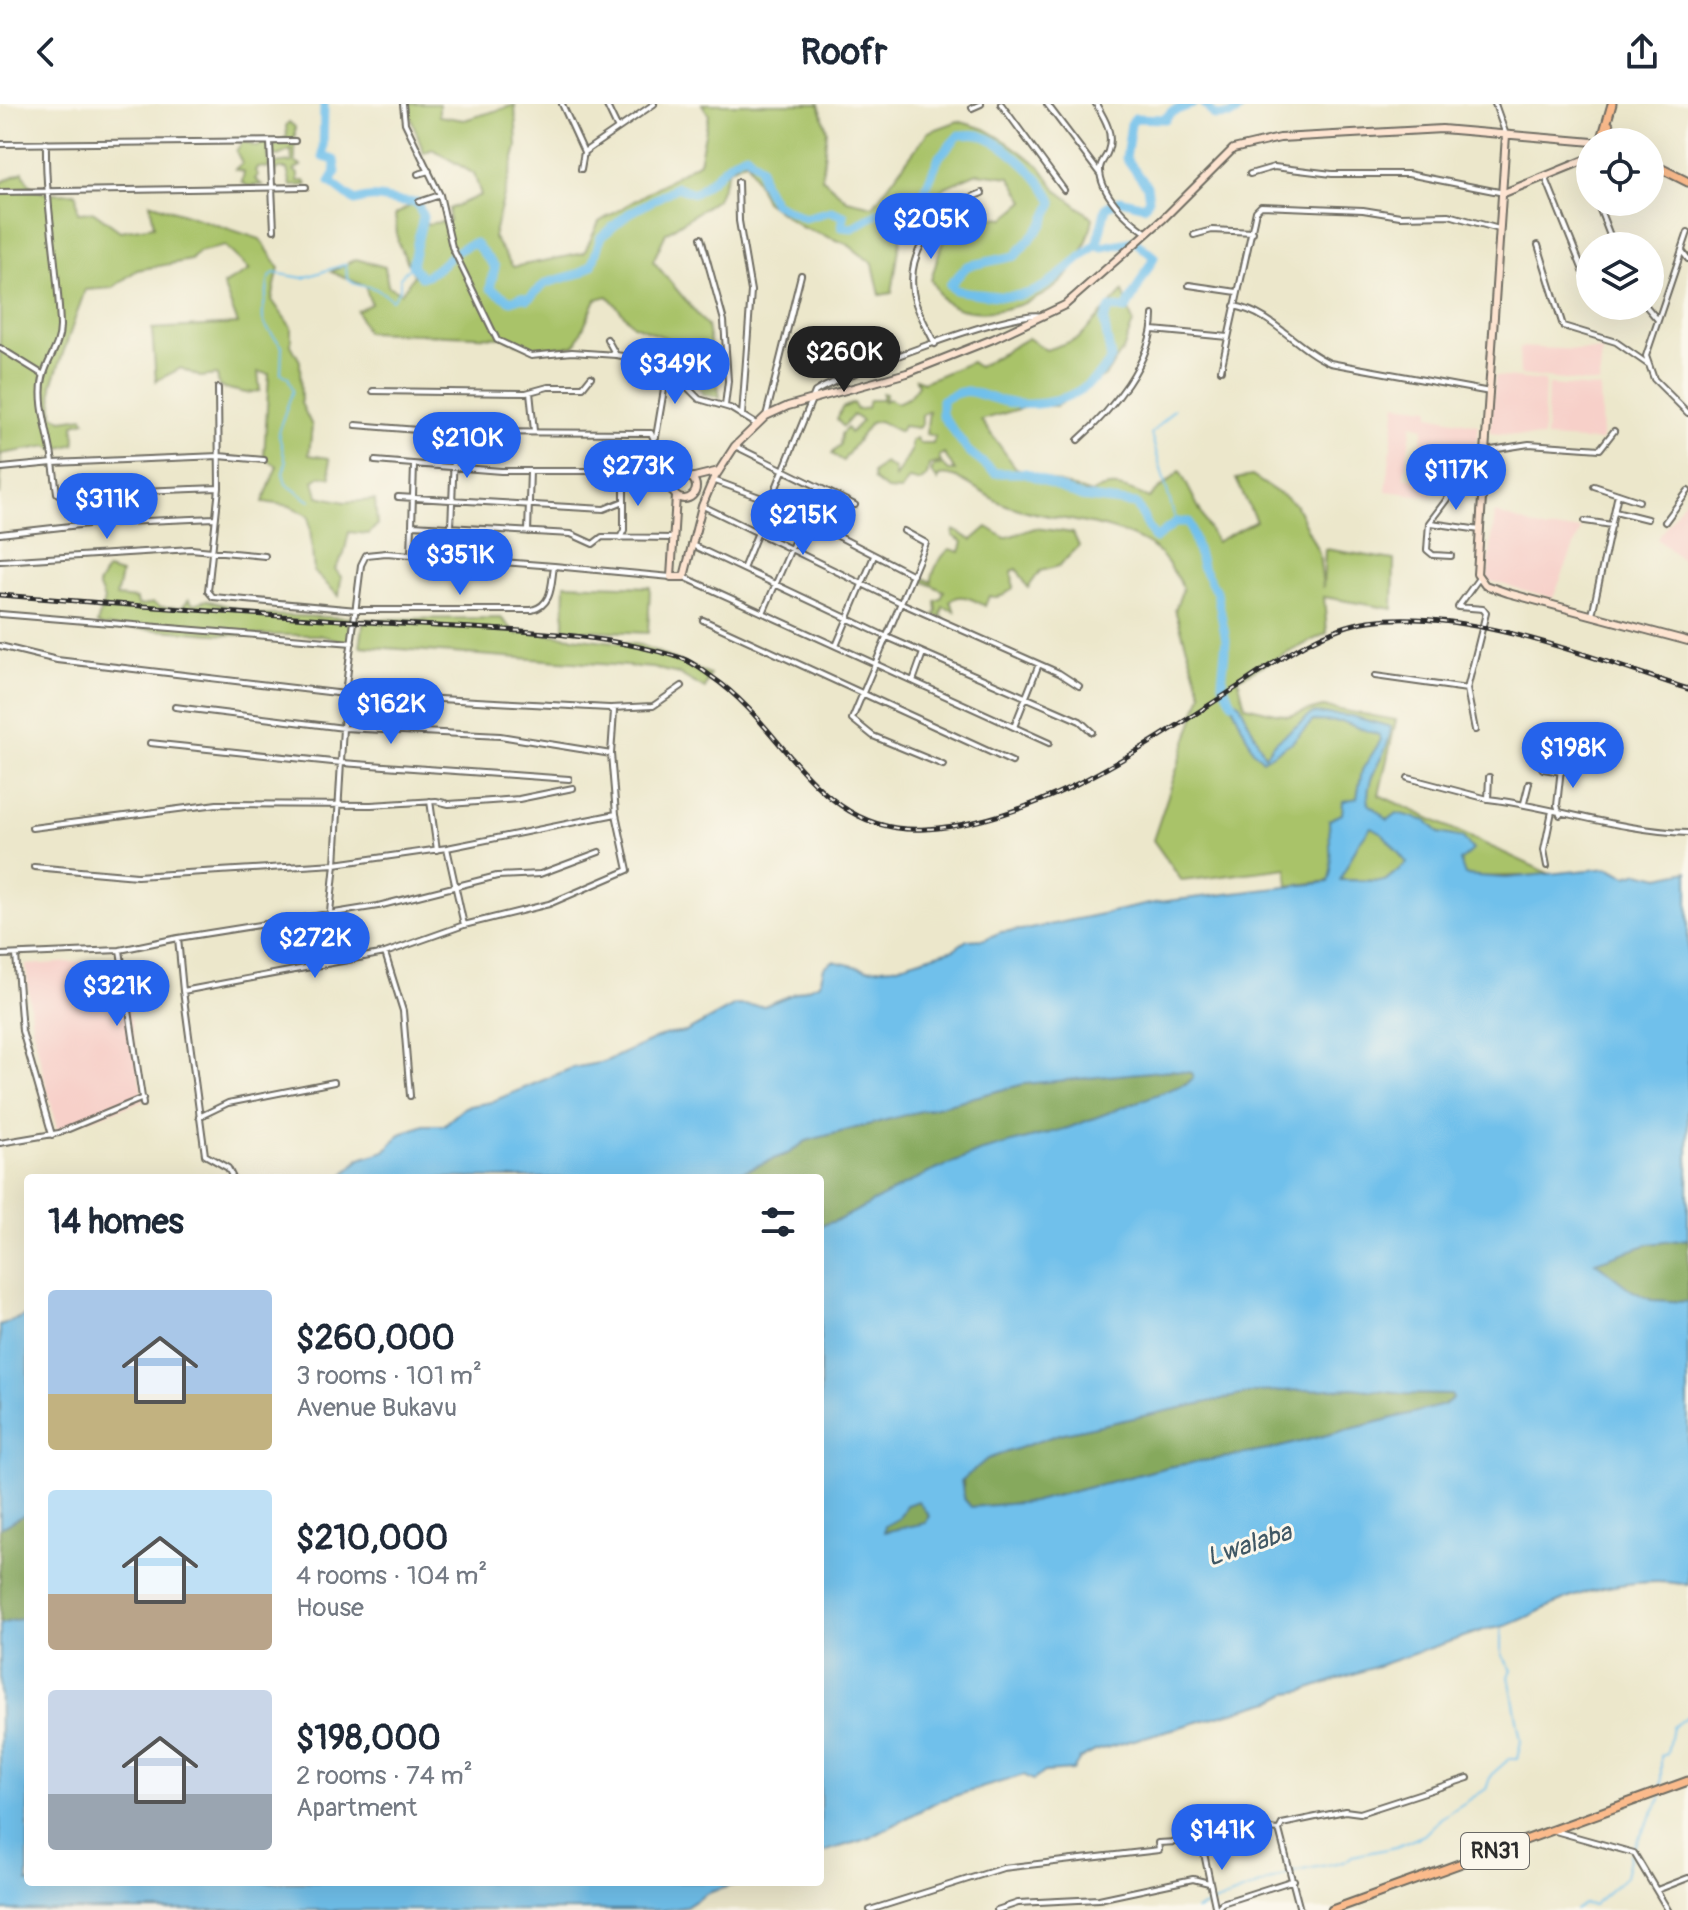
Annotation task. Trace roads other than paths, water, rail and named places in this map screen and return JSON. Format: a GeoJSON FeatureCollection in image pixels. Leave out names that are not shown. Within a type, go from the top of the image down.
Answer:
{"type":"FeatureCollection","features":[{"type":"Feature","properties":{"kind":"main road"},"geometry":{"type":"LineString","coordinates":[[1606,128],[1612,104]]}},
{"type":"Feature","properties":{"kind":"main road"},"geometry":{"type":"LineString","coordinates":[[1608,123],[1609,128]]}},
{"type":"Feature","properties":{"kind":"main road"},"geometry":{"type":"LineString","coordinates":[[1664,170],[1688,182]]}},
{"type":"Feature","properties":{"kind":"main road","name":"RN31"},"geometry":{"type":"LineString","coordinates":[[1332,1910],[1688,1781]]}},
{"type":"Feature","properties":{"kind":"street"},"geometry":{"type":"LineString","coordinates":[[403,104],[405,123],[440,195],[452,247],[497,340],[531,356],[572,352],[652,358],[668,366],[699,399],[725,406],[756,424]]}},
{"type":"Feature","properties":{"kind":"street"},"geometry":{"type":"LineString","coordinates":[[562,104],[584,152],[581,169]]}},
{"type":"Feature","properties":{"kind":"street"},"geometry":{"type":"LineString","coordinates":[[606,104],[617,127]]}},
{"type":"Feature","properties":{"kind":"street"},"geometry":{"type":"LineString","coordinates":[[584,152],[654,104]]}},
{"type":"Feature","properties":{"kind":"street"},"geometry":{"type":"LineString","coordinates":[[972,108],[981,104]]}},
{"type":"Feature","properties":{"kind":"street"},"geometry":{"type":"LineString","coordinates":[[1001,104],[1064,190]]}},
{"type":"Feature","properties":{"kind":"street"},"geometry":{"type":"LineString","coordinates":[[1047,104],[1101,175],[1119,209],[1145,234]]}},
{"type":"Feature","properties":{"kind":"street"},"geometry":{"type":"LineString","coordinates":[[1096,104],[1109,129],[1108,151],[1100,164],[1101,175]]}},
{"type":"Feature","properties":{"kind":"street"},"geometry":{"type":"LineString","coordinates":[[1475,730],[1467,689],[1486,613],[1483,609],[1458,607],[1479,578],[1506,135],[1495,104]]}},
{"type":"Feature","properties":{"kind":"street"},"geometry":{"type":"LineString","coordinates":[[684,577],[702,506],[712,484],[735,446],[766,416],[810,400],[907,373],[1065,305],[1130,248],[1233,149],[1258,140],[1442,129],[1576,141]]}},
{"type":"Feature","properties":{"kind":"street"},"geometry":{"type":"LineString","coordinates":[[0,144],[295,141]]}},
{"type":"Feature","properties":{"kind":"street"},"geometry":{"type":"LineString","coordinates":[[270,142],[274,230]]}},
{"type":"Feature","properties":{"kind":"street"},"geometry":{"type":"LineString","coordinates":[[46,143],[49,231],[59,335],[56,353],[43,375],[42,389],[59,495],[67,500],[139,491],[219,488]]}},
{"type":"Feature","properties":{"kind":"street"},"geometry":{"type":"LineString","coordinates":[[1250,174],[1274,167],[1332,174],[1408,174],[1504,193],[1576,165]]}},
{"type":"Feature","properties":{"kind":"street"},"geometry":{"type":"LineString","coordinates":[[418,174],[429,171]]}},
{"type":"Feature","properties":{"kind":"street"},"geometry":{"type":"LineString","coordinates":[[1545,176],[1576,253]]}},
{"type":"Feature","properties":{"kind":"street"},"geometry":{"type":"LineString","coordinates":[[738,182],[739,221],[751,291],[742,416]]}},
{"type":"Feature","properties":{"kind":"street"},"geometry":{"type":"LineString","coordinates":[[0,192],[306,187]]}},
{"type":"Feature","properties":{"kind":"street"},"geometry":{"type":"LineString","coordinates":[[935,344],[915,302],[916,262],[924,238],[942,216],[954,206],[982,193]]}},
{"type":"Feature","properties":{"kind":"street"},"geometry":{"type":"LineString","coordinates":[[419,202],[423,197],[440,195]]}},
{"type":"Feature","properties":{"kind":"street"},"geometry":{"type":"LineString","coordinates":[[1221,370],[1256,211],[1264,206],[1400,216],[1443,214],[1502,229]]}},
{"type":"Feature","properties":{"kind":"street"},"geometry":{"type":"LineString","coordinates":[[1194,235],[1212,230],[1253,232]]}},
{"type":"Feature","properties":{"kind":"street"},"geometry":{"type":"LineString","coordinates":[[1664,300],[1688,232]]}},
{"type":"Feature","properties":{"kind":"street"},"geometry":{"type":"LineString","coordinates":[[701,238],[724,321],[728,379],[725,406]]}},
{"type":"Feature","properties":{"kind":"street"},"geometry":{"type":"LineString","coordinates":[[1538,245],[1563,326],[1616,342],[1649,365]]}},
{"type":"Feature","properties":{"kind":"street"},"geometry":{"type":"LineString","coordinates":[[1682,251],[1688,259]]}},
{"type":"Feature","properties":{"kind":"street"},"geometry":{"type":"LineString","coordinates":[[766,416],[801,275]]}},
{"type":"Feature","properties":{"kind":"street"},"geometry":{"type":"LineString","coordinates":[[1189,285],[1237,292]]}},
{"type":"Feature","properties":{"kind":"street"},"geometry":{"type":"LineString","coordinates":[[1234,306],[1258,313],[1313,356],[1330,363],[1490,392]]}},
{"type":"Feature","properties":{"kind":"street"},"geometry":{"type":"LineString","coordinates":[[743,569],[810,400],[818,389],[1016,316],[1034,313],[1043,317]]}},
{"type":"Feature","properties":{"kind":"street"},"geometry":{"type":"LineString","coordinates":[[1078,440],[1105,415],[1126,387],[1153,330],[1153,315]]}},
{"type":"Feature","properties":{"kind":"street"},"geometry":{"type":"LineString","coordinates":[[1657,320],[1646,356],[1649,365],[1654,379],[1688,413]]}},
{"type":"Feature","properties":{"kind":"street"},"geometry":{"type":"LineString","coordinates":[[1153,330],[1228,337]]}},
{"type":"Feature","properties":{"kind":"street"},"geometry":{"type":"LineString","coordinates":[[607,339],[616,355]]}},
{"type":"Feature","properties":{"kind":"street"},"geometry":{"type":"LineString","coordinates":[[0,348],[43,375]]}},
{"type":"Feature","properties":{"kind":"street"},"geometry":{"type":"LineString","coordinates":[[375,461],[530,471],[604,471],[617,466],[652,468],[668,366]]}},
{"type":"Feature","properties":{"kind":"street"},"geometry":{"type":"LineString","coordinates":[[373,391],[530,392],[548,387],[583,387],[591,377]]}},
{"type":"Feature","properties":{"kind":"street"},"geometry":{"type":"LineString","coordinates":[[218,388],[219,488],[208,591],[213,597],[357,610],[532,610],[545,604],[554,566]]}},
{"type":"Feature","properties":{"kind":"street"},"geometry":{"type":"LineString","coordinates":[[530,392],[534,431]]}},
{"type":"Feature","properties":{"kind":"street"},"geometry":{"type":"LineString","coordinates":[[356,425],[455,432],[651,433],[677,478]]}},
{"type":"Feature","properties":{"kind":"street"},"geometry":{"type":"LineString","coordinates":[[1485,451],[1529,444],[1600,449],[1614,431]]}},
{"type":"Feature","properties":{"kind":"street"},"geometry":{"type":"LineString","coordinates":[[451,527],[455,432]]}},
{"type":"Feature","properties":{"kind":"street"},"geometry":{"type":"LineString","coordinates":[[735,446],[817,489],[855,505]]}},
{"type":"Feature","properties":{"kind":"street"},"geometry":{"type":"LineString","coordinates":[[2,468],[219,456],[264,460]]}},
{"type":"Feature","properties":{"kind":"street"},"geometry":{"type":"LineString","coordinates":[[411,555],[414,465]]}},
{"type":"Feature","properties":{"kind":"street"},"geometry":{"type":"LineString","coordinates":[[620,538],[623,532],[624,468]]}},
{"type":"Feature","properties":{"kind":"street"},"geometry":{"type":"LineString","coordinates":[[528,532],[530,471]]}},
{"type":"Feature","properties":{"kind":"street"},"geometry":{"type":"LineString","coordinates":[[677,478],[719,471]]}},
{"type":"Feature","properties":{"kind":"street"},"geometry":{"type":"LineString","coordinates":[[671,577],[676,496],[672,487],[677,478]]}},
{"type":"Feature","properties":{"kind":"street"},"geometry":{"type":"LineString","coordinates":[[690,478],[695,484],[693,494],[702,506],[862,585],[1039,664],[1079,686]]}},
{"type":"Feature","properties":{"kind":"street"},"geometry":{"type":"LineString","coordinates":[[1451,556],[1433,555],[1427,550],[1429,523],[1453,491],[1483,483]]}},
{"type":"Feature","properties":{"kind":"street"},"geometry":{"type":"LineString","coordinates":[[676,496],[683,499],[712,484],[770,501],[913,575]]}},
{"type":"Feature","properties":{"kind":"street"},"geometry":{"type":"LineString","coordinates":[[1594,486],[1639,501]]}},
{"type":"Feature","properties":{"kind":"street"},"geometry":{"type":"LineString","coordinates":[[763,613],[817,489]]}},
{"type":"Feature","properties":{"kind":"street"},"geometry":{"type":"LineString","coordinates":[[1665,522],[1688,491]]}},
{"type":"Feature","properties":{"kind":"street"},"geometry":{"type":"LineString","coordinates":[[1592,615],[1618,494]]}},
{"type":"Feature","properties":{"kind":"street"},"geometry":{"type":"LineString","coordinates":[[398,497],[604,509],[624,501]]}},
{"type":"Feature","properties":{"kind":"street"},"geometry":{"type":"LineString","coordinates":[[82,499],[91,517],[100,523]]}},
{"type":"Feature","properties":{"kind":"street"},"geometry":{"type":"LineString","coordinates":[[1615,511],[1647,519]]}},
{"type":"Feature","properties":{"kind":"street"},"geometry":{"type":"LineString","coordinates":[[0,534],[100,523],[216,518]]}},
{"type":"Feature","properties":{"kind":"street"},"geometry":{"type":"LineString","coordinates":[[1585,521],[1612,525]]}},
{"type":"Feature","properties":{"kind":"street"},"geometry":{"type":"LineString","coordinates":[[1429,523],[1480,530]]}},
{"type":"Feature","properties":{"kind":"street"},"geometry":{"type":"LineString","coordinates":[[412,525],[573,535],[592,544],[602,537],[673,538]]}},
{"type":"Feature","properties":{"kind":"street"},"geometry":{"type":"LineString","coordinates":[[904,531],[926,542],[876,664],[861,691],[853,722],[873,736],[943,765]]}},
{"type":"Feature","properties":{"kind":"street"},"geometry":{"type":"LineString","coordinates":[[692,545],[887,637],[1080,721],[1092,732]]}},
{"type":"Feature","properties":{"kind":"street"},"geometry":{"type":"LineString","coordinates":[[0,561],[212,550],[265,556]]}},
{"type":"Feature","properties":{"kind":"street"},"geometry":{"type":"LineString","coordinates":[[330,912],[340,804],[345,694],[361,565],[366,555],[411,555],[684,577],[1049,743]]}},
{"type":"Feature","properties":{"kind":"street"},"geometry":{"type":"LineString","coordinates":[[836,646],[874,556]]}},
{"type":"Feature","properties":{"kind":"street"},"geometry":{"type":"LineString","coordinates":[[1479,578],[1488,586],[1688,641]]}},
{"type":"Feature","properties":{"kind":"street"},"geometry":{"type":"LineString","coordinates":[[0,614],[352,643]]}},
{"type":"Feature","properties":{"kind":"street"},"geometry":{"type":"LineString","coordinates":[[703,620],[1012,762]]}},
{"type":"Feature","properties":{"kind":"street"},"geometry":{"type":"LineString","coordinates":[[0,646],[57,660],[345,694],[611,708],[653,706],[682,686]]}},
{"type":"Feature","properties":{"kind":"street"},"geometry":{"type":"LineString","coordinates":[[912,681],[923,653]]}},
{"type":"Feature","properties":{"kind":"street"},"geometry":{"type":"LineString","coordinates":[[1014,727],[1039,664]]}},
{"type":"Feature","properties":{"kind":"street"},"geometry":{"type":"LineString","coordinates":[[1375,676],[1467,689]]}},
{"type":"Feature","properties":{"kind":"street"},"geometry":{"type":"LineString","coordinates":[[175,707],[344,728],[500,736],[611,754]]}},
{"type":"Feature","properties":{"kind":"street"},"geometry":{"type":"LineString","coordinates":[[183,991],[385,953],[464,925],[549,904],[628,870],[616,814],[611,754],[614,711],[611,708]]}},
{"type":"Feature","properties":{"kind":"street"},"geometry":{"type":"LineString","coordinates":[[150,743],[342,763],[569,779]]}},
{"type":"Feature","properties":{"kind":"street"},"geometry":{"type":"LineString","coordinates":[[1560,815],[1557,805],[1562,759],[1566,759]]}},
{"type":"Feature","properties":{"kind":"street"},"geometry":{"type":"LineString","coordinates":[[1538,762],[1543,769],[1562,772]]}},
{"type":"Feature","properties":{"kind":"street"},"geometry":{"type":"LineString","coordinates":[[1488,799],[1489,777]]}},
{"type":"Feature","properties":{"kind":"street"},"geometry":{"type":"LineString","coordinates":[[1408,778],[1455,793],[1524,803],[1560,815],[1688,833]]}},
{"type":"Feature","properties":{"kind":"street"},"geometry":{"type":"LineString","coordinates":[[1524,803],[1529,783]]}},
{"type":"Feature","properties":{"kind":"street"},"geometry":{"type":"LineString","coordinates":[[32,828],[217,804],[430,801],[451,804],[519,799],[573,788]]}},
{"type":"Feature","properties":{"kind":"street"},"geometry":{"type":"LineString","coordinates":[[430,801],[437,850]]}},
{"type":"Feature","properties":{"kind":"street"},"geometry":{"type":"LineString","coordinates":[[1547,866],[1544,850],[1552,811]]}},
{"type":"Feature","properties":{"kind":"street"},"geometry":{"type":"LineString","coordinates":[[34,867],[137,876],[335,864],[437,850],[616,814]]}},
{"type":"Feature","properties":{"kind":"street"},"geometry":{"type":"LineString","coordinates":[[447,848],[464,925]]}},
{"type":"Feature","properties":{"kind":"street"},"geometry":{"type":"LineString","coordinates":[[0,955],[120,950],[378,906],[497,876],[540,874],[599,852]]}},
{"type":"Feature","properties":{"kind":"street"},"geometry":{"type":"LineString","coordinates":[[178,938],[205,1155],[228,1168],[231,1174]]}},
{"type":"Feature","properties":{"kind":"street"},"geometry":{"type":"LineString","coordinates":[[0,1143],[52,1135],[143,1101],[120,950]]}},
{"type":"Feature","properties":{"kind":"street"},"geometry":{"type":"LineString","coordinates":[[385,953],[403,1011],[410,1096]]}},
{"type":"Feature","properties":{"kind":"street"},"geometry":{"type":"LineString","coordinates":[[16,955],[22,1031],[52,1135]]}},
{"type":"Feature","properties":{"kind":"street"},"geometry":{"type":"LineString","coordinates":[[199,1117],[228,1103],[334,1082]]}},
{"type":"Feature","properties":{"kind":"street"},"geometry":{"type":"LineString","coordinates":[[1279,1830],[1283,1824],[1345,1811],[1360,1813],[1468,1778]]}},
{"type":"Feature","properties":{"kind":"street"},"geometry":{"type":"LineString","coordinates":[[870,1910],[1003,1868],[1159,1850],[1158,1843],[1259,1828],[1279,1830]]}},
{"type":"Feature","properties":{"kind":"street"},"geometry":{"type":"LineString","coordinates":[[1279,1830],[1300,1910]]}},
{"type":"Feature","properties":{"kind":"street"},"geometry":{"type":"LineString","coordinates":[[1550,1830],[1604,1842],[1634,1853],[1668,1910]]}},
{"type":"Feature","properties":{"kind":"street"},"geometry":{"type":"LineString","coordinates":[[1201,1839],[1215,1909],[1222,1903],[1294,1880]]}},
{"type":"Feature","properties":{"kind":"street"},"geometry":{"type":"LineString","coordinates":[[1657,1890],[1688,1878]]}},
{"type":"Feature","properties":{"kind":"street"},"geometry":{"type":"LineString","coordinates":[[997,1910],[1018,1903],[1099,1899],[1190,1880],[1209,1883]]}},
{"type":"Feature","properties":{"kind":"water","name":"Lwalaba"},"geometry":{"type":"Polygon","coordinates":[[[1226,692],[1240,704],[1265,756],[1273,744],[1313,713],[1351,716],[1391,727],[1390,737],[1370,784],[1369,804],[1388,820],[1397,813],[1427,821],[1439,833],[1463,838],[1473,850],[1460,861],[1465,875],[1506,878],[1609,868],[1627,876],[1639,872],[1660,877],[1688,871],[1688,1239],[1649,1244],[1595,1262],[1631,1290],[1651,1300],[1688,1302],[1688,1585],[1638,1583],[1586,1592],[1504,1626],[1303,1691],[1288,1693],[1275,1700],[1095,1751],[1080,1759],[1073,1770],[1045,1772],[1033,1780],[1024,1775],[938,1801],[870,1838],[824,1852],[824,1225],[841,1219],[924,1175],[979,1152],[1068,1128],[1188,1083],[1193,1078],[1192,1073],[1171,1070],[1024,1084],[806,1141],[789,1153],[736,1174],[344,1174],[360,1159],[385,1151],[400,1134],[424,1125],[444,1125],[465,1107],[491,1102],[572,1068],[604,1062],[664,1035],[686,1032],[735,1005],[764,1006],[820,983],[824,967],[833,961],[867,969],[894,967],[954,949],[967,940],[985,939],[1001,932],[1030,929],[1159,902],[1328,882],[1331,871],[1329,820],[1342,814],[1343,801],[1357,798],[1362,770],[1381,740],[1379,735],[1343,722],[1313,721],[1292,742],[1263,760],[1253,750],[1226,692]],[[1371,827],[1358,844],[1340,880],[1385,881],[1407,863],[1383,834],[1371,827]],[[1353,1388],[1255,1392],[1059,1434],[987,1459],[961,1481],[964,1499],[971,1507],[1032,1502],[1168,1467],[1269,1450],[1444,1405],[1453,1398],[1451,1395],[1353,1388]],[[918,1501],[906,1505],[899,1518],[885,1526],[884,1532],[926,1523],[929,1516],[918,1501]]]}},
{"type":"Feature","properties":{"kind":"water"},"geometry":{"type":"Polygon","coordinates":[[[24,1316],[24,1515],[0,1528],[0,1326],[24,1316]]]}},
{"type":"Feature","properties":{"kind":"water"},"geometry":{"type":"Polygon","coordinates":[[[24,1618],[24,1886],[730,1886],[708,1893],[686,1907],[664,1910],[0,1910],[0,1624],[24,1618]]]}},
{"type":"Feature","properties":{"kind":"waterway"},"geometry":{"type":"LineString","coordinates":[[324,104],[323,157],[334,160],[336,172],[330,182],[355,201],[380,198],[417,202],[423,217],[412,265],[421,277],[435,270],[459,250],[475,243],[495,267],[490,288],[511,301],[521,297],[528,299],[546,283],[581,273],[592,265],[601,237],[628,214],[677,187],[694,193],[746,154],[760,167],[762,181],[774,203],[804,218],[831,211],[844,216],[842,227],[852,228],[878,213],[914,206],[922,197],[939,157],[959,135],[979,135],[1000,145],[1033,173],[1053,203],[1043,224],[1015,256],[967,266],[950,285],[955,290],[1003,296],[1034,291],[1061,274],[1097,244]]}},
{"type":"Feature","properties":{"kind":"waterway"},"geometry":{"type":"LineString","coordinates":[[1193,104],[1171,112],[1165,119],[1135,118],[1131,124],[1126,158],[1147,186],[1149,199],[1144,206],[1121,200],[1106,207],[1097,244],[1102,247],[1135,241],[1154,257],[1126,309],[1110,308],[1104,321],[1111,359],[1101,372],[1075,392],[1045,403],[1012,403],[974,393],[958,393],[942,400],[942,415],[968,451],[995,473],[1026,473],[1081,497],[1136,504],[1155,539],[1176,522],[1189,522],[1202,566],[1217,593],[1226,640],[1222,682],[1232,702]]}},
{"type":"Feature","properties":{"kind":"waterway"},"geometry":{"type":"LineString","coordinates":[[1205,104],[1214,116],[1231,115],[1239,110],[1239,104]]}},
{"type":"Feature","properties":{"kind":"waterway"},"geometry":{"type":"LineString","coordinates":[[310,501],[286,484],[283,473],[286,463],[278,432],[293,390],[288,377],[281,373],[282,346],[267,329],[263,319],[269,279],[274,273],[303,278],[346,264],[347,278],[357,285],[378,290],[392,300],[400,289],[400,277],[412,265]]}},
{"type":"Feature","properties":{"kind":"waterway"},"geometry":{"type":"LineString","coordinates":[[1174,409],[1151,434],[1176,522]]}},
{"type":"Feature","properties":{"kind":"waterway"},"geometry":{"type":"LineString","coordinates":[[1293,1872],[1396,1847],[1424,1835],[1441,1818],[1486,1789],[1491,1775],[1509,1759],[1517,1759],[1521,1741],[1509,1676],[1512,1670],[1502,1655],[1502,1630]]}},
{"type":"Feature","properties":{"kind":"waterway"},"geometry":{"type":"LineString","coordinates":[[1632,1850],[1661,1799],[1661,1756],[1667,1754],[1672,1727],[1688,1716]]}},
{"type":"Feature","properties":{"kind":"waterway"},"geometry":{"type":"LineString","coordinates":[[1575,1910],[1583,1904],[1593,1905],[1625,1877],[1630,1854]]}},
{"type":"Feature","properties":{"kind":"waterway"},"geometry":{"type":"LineString","coordinates":[[1196,1910],[1289,1874]]}},
{"type":"Feature","properties":{"kind":"railway"},"geometry":{"type":"LineString","coordinates":[[0,595],[534,632],[646,648],[685,660],[712,677],[739,699],[830,798],[857,816],[889,827],[926,829],[969,823],[1051,796],[1129,755],[1317,638],[1369,621],[1407,619],[1488,628],[1530,638],[1688,689]]}}]}
